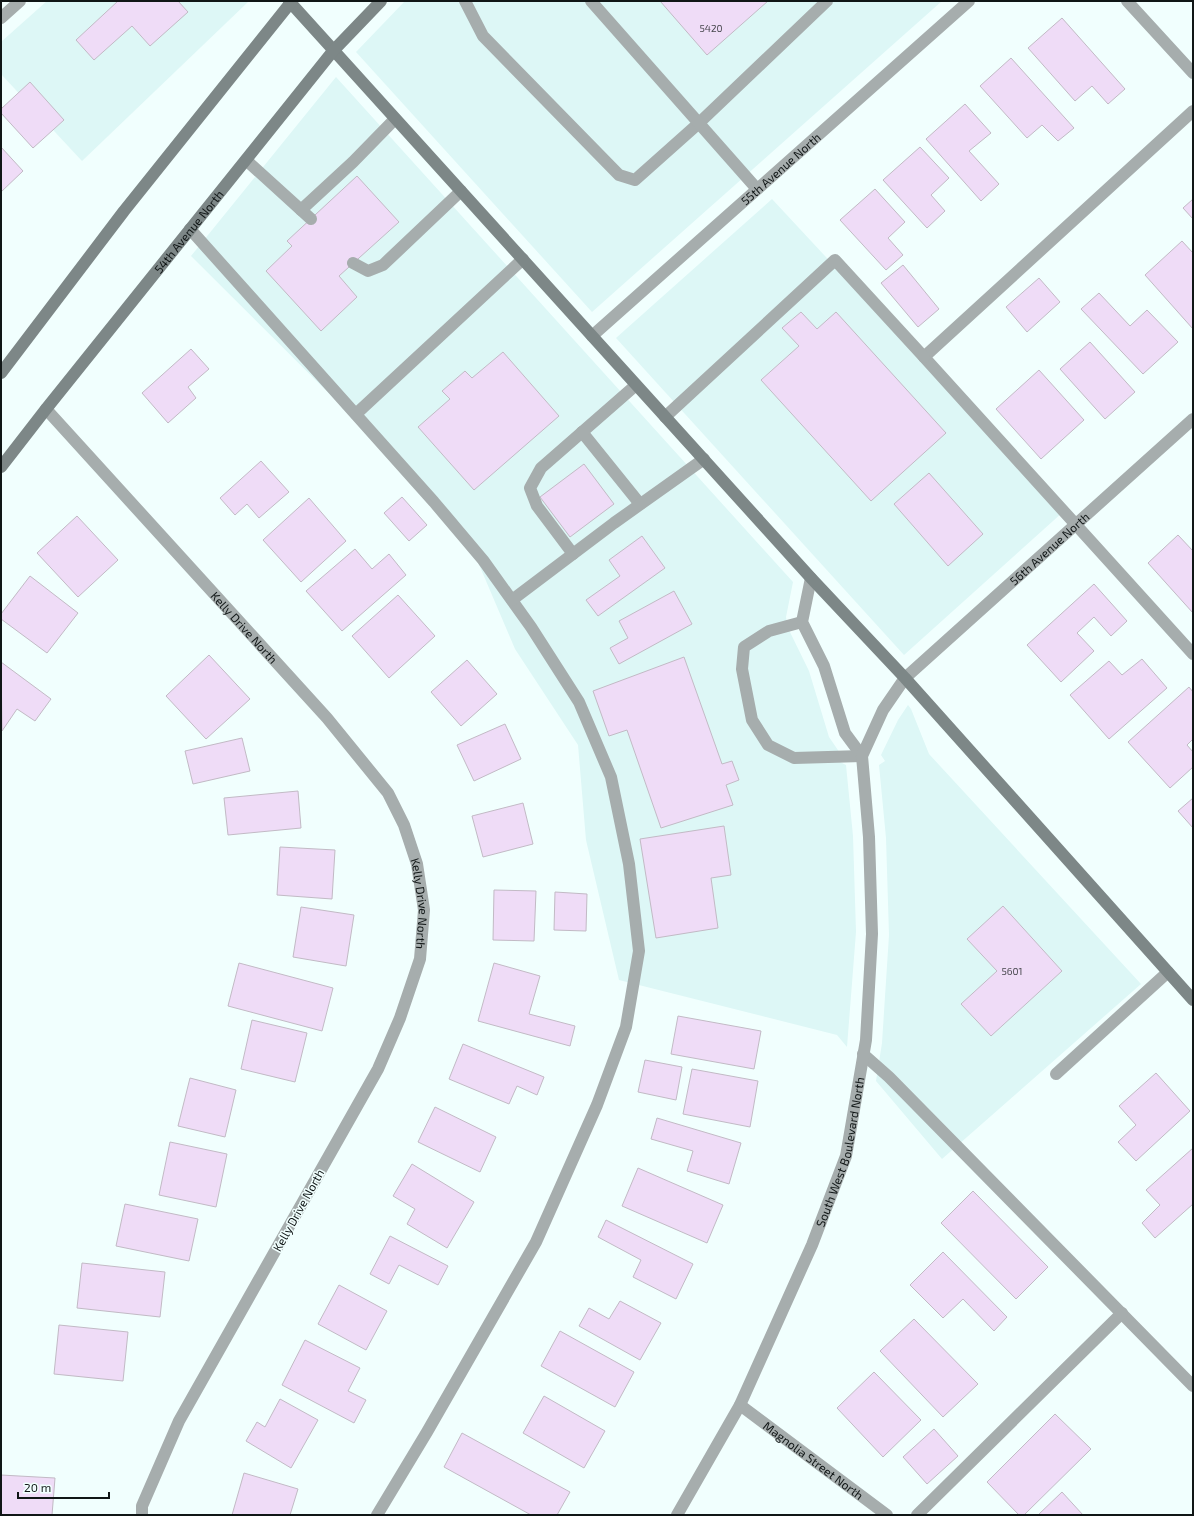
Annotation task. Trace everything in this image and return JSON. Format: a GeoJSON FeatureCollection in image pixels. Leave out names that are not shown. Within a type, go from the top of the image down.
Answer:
{"type":"FeatureCollection","features":[{"type":"Feature","properties":{"kind":"main road"},"geometry":{"type":"LineString","coordinates":[[1,373],[124,211],[290,1],[333,51],[811,578],[905,678],[1193,1000]]}},
{"type":"Feature","properties":{"kind":"main road","name":"54th Avenue North"},"geometry":{"type":"LineString","coordinates":[[1,467],[46,408],[333,51],[381,1]]}},
{"type":"Feature","properties":{"kind":"street"},"geometry":{"type":"LineString","coordinates":[[2,17],[20,1]]}},
{"type":"Feature","properties":{"kind":"street"},"geometry":{"type":"LineString","coordinates":[[465,1],[483,36],[619,175],[636,180],[699,123],[827,1]]}},
{"type":"Feature","properties":{"kind":"street"},"geometry":{"type":"LineString","coordinates":[[591,1],[757,189]]}},
{"type":"Feature","properties":{"kind":"street","name":"55th Avenue North"},"geometry":{"type":"LineString","coordinates":[[592,336],[969,1]]}},
{"type":"Feature","properties":{"kind":"street"},"geometry":{"type":"LineString","coordinates":[[1127,1],[1193,73]]}},
{"type":"Feature","properties":{"kind":"street"},"geometry":{"type":"LineString","coordinates":[[924,357],[1193,111]]}},
{"type":"Feature","properties":{"kind":"street"},"geometry":{"type":"LineString","coordinates":[[300,210],[353,162],[395,119]]}},
{"type":"Feature","properties":{"kind":"street"},"geometry":{"type":"LineString","coordinates":[[246,160],[311,219]]}},
{"type":"Feature","properties":{"kind":"street"},"geometry":{"type":"LineString","coordinates":[[353,263],[368,271],[383,265],[461,191]]}},
{"type":"Feature","properties":{"kind":"street"},"geometry":{"type":"LineString","coordinates":[[190,229],[356,414],[478,554],[512,600],[579,702],[611,777],[629,864],[639,951],[626,1027],[597,1105],[536,1242],[427,1432],[377,1515]]}},
{"type":"Feature","properties":{"kind":"street"},"geometry":{"type":"LineString","coordinates":[[356,414],[523,259]]}},
{"type":"Feature","properties":{"kind":"street"},"geometry":{"type":"LineString","coordinates":[[665,417],[834,260],[1193,654]]}},
{"type":"Feature","properties":{"kind":"street"},"geometry":{"type":"LineString","coordinates":[[573,554],[537,506],[530,488],[541,468],[636,385]]}},
{"type":"Feature","properties":{"kind":"street","name":"Kelly Drive North"},"geometry":{"type":"LineString","coordinates":[[46,408],[327,718],[388,793],[404,825],[417,864],[424,910],[420,959],[400,1018],[378,1069],[179,1421],[142,1506],[142,1515]]}},
{"type":"Feature","properties":{"kind":"street","name":"56th Avenue North"},"geometry":{"type":"LineString","coordinates":[[905,678],[1193,418]]}},
{"type":"Feature","properties":{"kind":"street"},"geometry":{"type":"LineString","coordinates":[[582,432],[640,504]]}},
{"type":"Feature","properties":{"kind":"street"},"geometry":{"type":"LineString","coordinates":[[512,600],[640,504],[704,459]]}},
{"type":"Feature","properties":{"kind":"street"},"geometry":{"type":"LineString","coordinates":[[811,578],[802,622],[824,666],[845,733],[862,756]]}},
{"type":"Feature","properties":{"kind":"street"},"geometry":{"type":"LineString","coordinates":[[802,622],[769,631],[744,646],[742,669],[752,720],[768,745],[794,758],[862,756]]}},
{"type":"Feature","properties":{"kind":"street"},"geometry":{"type":"LineString","coordinates":[[862,756],[884,710],[905,678]]}},
{"type":"Feature","properties":{"kind":"street","name":"South West Boulevard North"},"geometry":{"type":"LineString","coordinates":[[677,1515],[740,1405],[812,1245],[846,1156],[866,1040],[872,934],[869,836],[862,756]]}},
{"type":"Feature","properties":{"kind":"street"},"geometry":{"type":"LineString","coordinates":[[1056,1074],[1168,972]]}},
{"type":"Feature","properties":{"kind":"street"},"geometry":{"type":"LineString","coordinates":[[863,1054],[890,1077],[1193,1386]]}},
{"type":"Feature","properties":{"kind":"street"},"geometry":{"type":"LineString","coordinates":[[917,1515],[1122,1313]]}},
{"type":"Feature","properties":{"kind":"street","name":"Magnolia Street North"},"geometry":{"type":"LineString","coordinates":[[740,1405],[888,1515]]}},
{"type":"Feature","properties":{"kind":"shaded area"},"geometry":{"type":"Polygon","coordinates":[[[47,1],[249,1],[82,161],[1,74],[1,42],[47,1]]]}},
{"type":"Feature","properties":{"kind":"shaded area"},"geometry":{"type":"Polygon","coordinates":[[[405,1],[942,1],[592,312],[356,52],[405,1]]]}},
{"type":"Feature","properties":{"kind":"shaded area"},"geometry":{"type":"Polygon","coordinates":[[[336,77],[793,582],[786,617],[788,628],[809,671],[829,737],[842,756],[840,762],[846,765],[853,836],[856,932],[847,1047],[837,1035],[619,980],[586,840],[578,745],[515,649],[463,527],[191,256],[336,77]]]}},
{"type":"Feature","properties":{"kind":"shaded area"},"geometry":{"type":"Polygon","coordinates":[[[772,199],[1063,512],[904,655],[616,338],[772,199]]]}},
{"type":"Feature","properties":{"kind":"shaded area"},"geometry":{"type":"Polygon","coordinates":[[[908,705],[929,754],[1141,984],[942,1159],[876,1081],[882,1043],[889,935],[886,838],[879,765],[885,761],[881,755],[898,720],[908,705]]]}},
{"type":"Feature","properties":{"kind":"building"},"geometry":{"type":"Polygon","coordinates":[[[118,1],[178,1],[188,12],[150,46],[132,26],[94,60],[76,40],[118,1]]]}},
{"type":"Feature","properties":{"kind":"building"},"geometry":{"type":"Polygon","coordinates":[[[660,1],[768,1],[707,55],[660,1]]]}},
{"type":"Feature","properties":{"kind":"building"},"geometry":{"type":"Polygon","coordinates":[[[1062,18],[1125,89],[1108,104],[1092,86],[1075,101],[1028,48],[1062,18]]]}},
{"type":"Feature","properties":{"kind":"building"},"geometry":{"type":"Polygon","coordinates":[[[1011,58],[1074,128],[1058,141],[1042,125],[1027,138],[980,86],[1011,58]]]}},
{"type":"Feature","properties":{"kind":"building"},"geometry":{"type":"Polygon","coordinates":[[[30,82],[64,120],[33,148],[1,113],[1,109],[30,82]]]}},
{"type":"Feature","properties":{"kind":"building"},"geometry":{"type":"Polygon","coordinates":[[[965,104],[991,133],[969,151],[999,184],[981,201],[926,139],[965,104]]]}},
{"type":"Feature","properties":{"kind":"building"},"geometry":{"type":"Polygon","coordinates":[[[1,147],[23,171],[1,192],[1,147]]]}},
{"type":"Feature","properties":{"kind":"building"},"geometry":{"type":"Polygon","coordinates":[[[920,147],[949,178],[931,195],[945,211],[927,228],[883,180],[920,147]]]}},
{"type":"Feature","properties":{"kind":"building"},"geometry":{"type":"Polygon","coordinates":[[[357,176],[399,222],[339,276],[357,297],[321,331],[266,271],[292,246],[287,241],[357,176]]]}},
{"type":"Feature","properties":{"kind":"building"},"geometry":{"type":"Polygon","coordinates":[[[875,189],[905,222],[888,238],[903,255],[886,270],[840,220],[875,189]]]}},
{"type":"Feature","properties":{"kind":"building"},"geometry":{"type":"Polygon","coordinates":[[[1193,199],[1193,219],[1183,208],[1193,199]]]}},
{"type":"Feature","properties":{"kind":"building"},"geometry":{"type":"Polygon","coordinates":[[[1182,241],[1193,253],[1193,329],[1145,275],[1182,241]]]}},
{"type":"Feature","properties":{"kind":"building"},"geometry":{"type":"Polygon","coordinates":[[[903,265],[939,309],[918,327],[881,283],[903,265]]]}},
{"type":"Feature","properties":{"kind":"building"},"geometry":{"type":"Polygon","coordinates":[[[1039,278],[1060,302],[1027,332],[1006,307],[1039,278]]]}},
{"type":"Feature","properties":{"kind":"building"},"geometry":{"type":"Polygon","coordinates":[[[1099,293],[1130,326],[1147,310],[1178,342],[1143,374],[1081,309],[1099,293]]]}},
{"type":"Feature","properties":{"kind":"building"},"geometry":{"type":"Polygon","coordinates":[[[801,312],[817,329],[836,312],[946,433],[871,501],[761,380],[799,346],[782,328],[801,312]]]}},
{"type":"Feature","properties":{"kind":"building"},"geometry":{"type":"Polygon","coordinates":[[[1090,342],[1135,392],[1105,419],[1060,369],[1090,342]]]}},
{"type":"Feature","properties":{"kind":"building"},"geometry":{"type":"Polygon","coordinates":[[[191,349],[209,369],[188,387],[196,398],[168,423],[142,393],[191,349]]]}},
{"type":"Feature","properties":{"kind":"building"},"geometry":{"type":"Polygon","coordinates":[[[503,352],[559,416],[474,490],[418,427],[450,399],[442,391],[465,371],[472,378],[503,352]]]}},
{"type":"Feature","properties":{"kind":"building"},"geometry":{"type":"Polygon","coordinates":[[[1039,370],[1084,420],[1041,459],[996,409],[1039,370]]]}},
{"type":"Feature","properties":{"kind":"building"},"geometry":{"type":"Polygon","coordinates":[[[261,461],[289,492],[259,518],[247,504],[235,515],[220,498],[261,461]]]}},
{"type":"Feature","properties":{"kind":"building"},"geometry":{"type":"Polygon","coordinates":[[[584,464],[614,504],[570,537],[540,497],[584,464]]]}},
{"type":"Feature","properties":{"kind":"building"},"geometry":{"type":"Polygon","coordinates":[[[929,473],[983,534],[948,566],[894,504],[929,473]]]}},
{"type":"Feature","properties":{"kind":"building"},"geometry":{"type":"Polygon","coordinates":[[[402,497],[427,525],[409,541],[384,513],[402,497]]]}},
{"type":"Feature","properties":{"kind":"building"},"geometry":{"type":"Polygon","coordinates":[[[309,498],[346,541],[301,582],[263,540],[309,498]]]}},
{"type":"Feature","properties":{"kind":"building"},"geometry":{"type":"Polygon","coordinates":[[[77,516],[118,560],[78,597],[37,553],[77,516]]]}},
{"type":"Feature","properties":{"kind":"building"},"geometry":{"type":"Polygon","coordinates":[[[1178,535],[1193,551],[1193,613],[1148,563],[1178,535]]]}},
{"type":"Feature","properties":{"kind":"building"},"geometry":{"type":"Polygon","coordinates":[[[642,536],[665,568],[598,616],[586,600],[620,576],[609,560],[642,536]]]}},
{"type":"Feature","properties":{"kind":"building"},"geometry":{"type":"Polygon","coordinates":[[[355,549],[372,569],[389,554],[406,575],[342,631],[306,591],[355,549]]]}},
{"type":"Feature","properties":{"kind":"building"},"geometry":{"type":"Polygon","coordinates":[[[30,576],[78,613],[47,653],[1,619],[1,614],[30,576]]]}},
{"type":"Feature","properties":{"kind":"building"},"geometry":{"type":"Polygon","coordinates":[[[1094,584],[1127,621],[1111,636],[1094,617],[1077,633],[1094,651],[1061,682],[1027,645],[1094,584]]]}},
{"type":"Feature","properties":{"kind":"building"},"geometry":{"type":"Polygon","coordinates":[[[674,591],[692,624],[619,664],[610,648],[628,638],[619,621],[674,591]]]}},
{"type":"Feature","properties":{"kind":"building"},"geometry":{"type":"Polygon","coordinates":[[[398,595],[435,636],[389,678],[352,636],[398,595]]]}},
{"type":"Feature","properties":{"kind":"building"},"geometry":{"type":"Polygon","coordinates":[[[209,655],[250,699],[206,739],[166,696],[209,655]]]}},
{"type":"Feature","properties":{"kind":"building"},"geometry":{"type":"Polygon","coordinates":[[[684,657],[722,764],[732,761],[739,780],[726,785],[733,805],[661,828],[627,730],[609,736],[593,691],[684,657]]]}},
{"type":"Feature","properties":{"kind":"building"},"geometry":{"type":"Polygon","coordinates":[[[1142,659],[1167,688],[1109,739],[1070,695],[1109,661],[1122,675],[1142,659]]]}},
{"type":"Feature","properties":{"kind":"building"},"geometry":{"type":"Polygon","coordinates":[[[467,660],[497,694],[461,726],[431,692],[467,660]]]}},
{"type":"Feature","properties":{"kind":"building"},"geometry":{"type":"Polygon","coordinates":[[[1,662],[51,699],[35,721],[17,709],[2,731],[1,662]]]}},
{"type":"Feature","properties":{"kind":"building"},"geometry":{"type":"Polygon","coordinates":[[[1189,687],[1193,692],[1193,739],[1187,745],[1193,752],[1193,767],[1170,788],[1128,742],[1189,687]]]}},
{"type":"Feature","properties":{"kind":"building"},"geometry":{"type":"Polygon","coordinates":[[[505,724],[521,759],[474,781],[457,745],[505,724]]]}},
{"type":"Feature","properties":{"kind":"building"},"geometry":{"type":"Polygon","coordinates":[[[242,738],[250,771],[193,784],[185,751],[242,738]]]}},
{"type":"Feature","properties":{"kind":"building"},"geometry":{"type":"Polygon","coordinates":[[[298,791],[301,828],[228,835],[224,798],[298,791]]]}},
{"type":"Feature","properties":{"kind":"building"},"geometry":{"type":"Polygon","coordinates":[[[1193,798],[1193,828],[1178,811],[1193,798]]]}},
{"type":"Feature","properties":{"kind":"building"},"geometry":{"type":"Polygon","coordinates":[[[523,803],[533,844],[483,857],[472,816],[523,803]]]}},
{"type":"Feature","properties":{"kind":"building"},"geometry":{"type":"Polygon","coordinates":[[[724,826],[731,875],[711,878],[718,928],[656,938],[640,839],[724,826]]]}},
{"type":"Feature","properties":{"kind":"building"},"geometry":{"type":"Polygon","coordinates":[[[280,847],[335,850],[332,899],[277,895],[280,847]]]}},
{"type":"Feature","properties":{"kind":"building"},"geometry":{"type":"Polygon","coordinates":[[[494,890],[536,891],[534,941],[493,940],[494,890]]]}},
{"type":"Feature","properties":{"kind":"building"},"geometry":{"type":"Polygon","coordinates":[[[555,892],[587,894],[586,931],[554,930],[555,892]]]}},
{"type":"Feature","properties":{"kind":"building"},"geometry":{"type":"Polygon","coordinates":[[[1003,906],[1062,971],[991,1036],[961,1004],[997,971],[967,939],[1003,906]]]}},
{"type":"Feature","properties":{"kind":"building"},"geometry":{"type":"Polygon","coordinates":[[[301,907],[354,915],[346,966],[293,957],[301,907]]]}},
{"type":"Feature","properties":{"kind":"building"},"geometry":{"type":"Polygon","coordinates":[[[239,963],[333,988],[322,1031],[228,1006],[239,963]]]}},
{"type":"Feature","properties":{"kind":"building"},"geometry":{"type":"Polygon","coordinates":[[[494,963],[540,976],[529,1014],[575,1026],[570,1046],[478,1021],[494,963]]]}},
{"type":"Feature","properties":{"kind":"building"},"geometry":{"type":"Polygon","coordinates":[[[678,1016],[761,1031],[754,1069],[671,1054],[678,1016]]]}},
{"type":"Feature","properties":{"kind":"building"},"geometry":{"type":"Polygon","coordinates":[[[252,1020],[307,1033],[295,1082],[241,1069],[252,1020]]]}},
{"type":"Feature","properties":{"kind":"building"},"geometry":{"type":"Polygon","coordinates":[[[463,1044],[544,1077],[537,1095],[517,1086],[509,1104],[449,1079],[463,1044]]]}},
{"type":"Feature","properties":{"kind":"building"},"geometry":{"type":"Polygon","coordinates":[[[645,1060],[682,1067],[676,1100],[638,1092],[645,1060]]]}},
{"type":"Feature","properties":{"kind":"building"},"geometry":{"type":"Polygon","coordinates":[[[692,1069],[758,1081],[750,1127],[683,1114],[692,1069]]]}},
{"type":"Feature","properties":{"kind":"building"},"geometry":{"type":"Polygon","coordinates":[[[1156,1073],[1190,1111],[1136,1161],[1118,1142],[1136,1125],[1119,1106],[1156,1073]]]}},
{"type":"Feature","properties":{"kind":"building"},"geometry":{"type":"Polygon","coordinates":[[[190,1078],[236,1090],[225,1137],[178,1126],[190,1078]]]}},
{"type":"Feature","properties":{"kind":"building"},"geometry":{"type":"Polygon","coordinates":[[[435,1107],[496,1137],[480,1172],[418,1142],[435,1107]]]}},
{"type":"Feature","properties":{"kind":"building"},"geometry":{"type":"Polygon","coordinates":[[[657,1118],[741,1143],[729,1184],[687,1171],[693,1151],[651,1139],[657,1118]]]}},
{"type":"Feature","properties":{"kind":"building"},"geometry":{"type":"Polygon","coordinates":[[[170,1142],[227,1154],[216,1207],[159,1195],[170,1142]]]}},
{"type":"Feature","properties":{"kind":"building"},"geometry":{"type":"Polygon","coordinates":[[[1193,1148],[1193,1204],[1155,1238],[1142,1223],[1160,1205],[1146,1190],[1193,1148]]]}},
{"type":"Feature","properties":{"kind":"building"},"geometry":{"type":"Polygon","coordinates":[[[412,1164],[474,1202],[447,1248],[407,1224],[415,1209],[393,1196],[412,1164]]]}},
{"type":"Feature","properties":{"kind":"building"},"geometry":{"type":"Polygon","coordinates":[[[638,1168],[723,1205],[707,1243],[622,1206],[638,1168]]]}},
{"type":"Feature","properties":{"kind":"building"},"geometry":{"type":"Polygon","coordinates":[[[973,1191],[1048,1267],[1016,1299],[941,1223],[973,1191]]]}},
{"type":"Feature","properties":{"kind":"building"},"geometry":{"type":"Polygon","coordinates":[[[125,1204],[198,1219],[189,1261],[116,1246],[125,1204]]]}},
{"type":"Feature","properties":{"kind":"building"},"geometry":{"type":"Polygon","coordinates":[[[606,1220],[693,1264],[676,1299],[633,1277],[641,1260],[598,1237],[606,1220]]]}},
{"type":"Feature","properties":{"kind":"building"},"geometry":{"type":"Polygon","coordinates":[[[390,1236],[448,1266],[438,1285],[399,1265],[389,1284],[370,1274],[390,1236]]]}},
{"type":"Feature","properties":{"kind":"building"},"geometry":{"type":"Polygon","coordinates":[[[943,1252],[1007,1317],[994,1331],[963,1299],[943,1318],[910,1285],[943,1252]]]}},
{"type":"Feature","properties":{"kind":"building"},"geometry":{"type":"Polygon","coordinates":[[[82,1263],[165,1272],[160,1317],[77,1308],[82,1263]]]}},
{"type":"Feature","properties":{"kind":"building"},"geometry":{"type":"Polygon","coordinates":[[[339,1285],[387,1311],[366,1350],[318,1324],[339,1285]]]}},
{"type":"Feature","properties":{"kind":"building"},"geometry":{"type":"Polygon","coordinates":[[[620,1301],[661,1323],[640,1360],[579,1326],[589,1308],[609,1319],[620,1301]]]}},
{"type":"Feature","properties":{"kind":"building"},"geometry":{"type":"Polygon","coordinates":[[[914,1319],[978,1384],[943,1417],[880,1351],[914,1319]]]}},
{"type":"Feature","properties":{"kind":"building"},"geometry":{"type":"Polygon","coordinates":[[[59,1325],[128,1332],[123,1381],[54,1374],[59,1325]]]}},
{"type":"Feature","properties":{"kind":"building"},"geometry":{"type":"Polygon","coordinates":[[[560,1331],[634,1372],[615,1407],[541,1366],[560,1331]]]}},
{"type":"Feature","properties":{"kind":"building"},"geometry":{"type":"Polygon","coordinates":[[[305,1340],[360,1368],[348,1391],[366,1400],[354,1423],[282,1385],[305,1340]]]}},
{"type":"Feature","properties":{"kind":"building"},"geometry":{"type":"Polygon","coordinates":[[[874,1372],[921,1420],[883,1457],[837,1408],[874,1372]]]}},
{"type":"Feature","properties":{"kind":"building"},"geometry":{"type":"Polygon","coordinates":[[[544,1396],[605,1431],[584,1468],[523,1433],[544,1396]]]}},
{"type":"Feature","properties":{"kind":"building"},"geometry":{"type":"Polygon","coordinates":[[[280,1399],[318,1420],[291,1468],[246,1441],[257,1422],[265,1427],[280,1399]]]}},
{"type":"Feature","properties":{"kind":"building"},"geometry":{"type":"Polygon","coordinates":[[[1055,1414],[1091,1449],[1024,1515],[1019,1515],[987,1482],[1055,1414]]]}},
{"type":"Feature","properties":{"kind":"building"},"geometry":{"type":"Polygon","coordinates":[[[934,1429],[958,1456],[927,1484],[903,1457],[934,1429]]]}},
{"type":"Feature","properties":{"kind":"building"},"geometry":{"type":"Polygon","coordinates":[[[462,1433],[570,1492],[557,1515],[531,1515],[444,1467],[462,1433]]]}},
{"type":"Feature","properties":{"kind":"building"},"geometry":{"type":"Polygon","coordinates":[[[244,1473],[298,1489],[290,1515],[232,1515],[244,1473]]]}},
{"type":"Feature","properties":{"kind":"building"},"geometry":{"type":"Polygon","coordinates":[[[1,1475],[55,1478],[52,1515],[1,1515],[1,1475]]]}},
{"type":"Feature","properties":{"kind":"building"},"geometry":{"type":"Polygon","coordinates":[[[1062,1492],[1083,1515],[1038,1515],[1062,1492]]]}}]}
